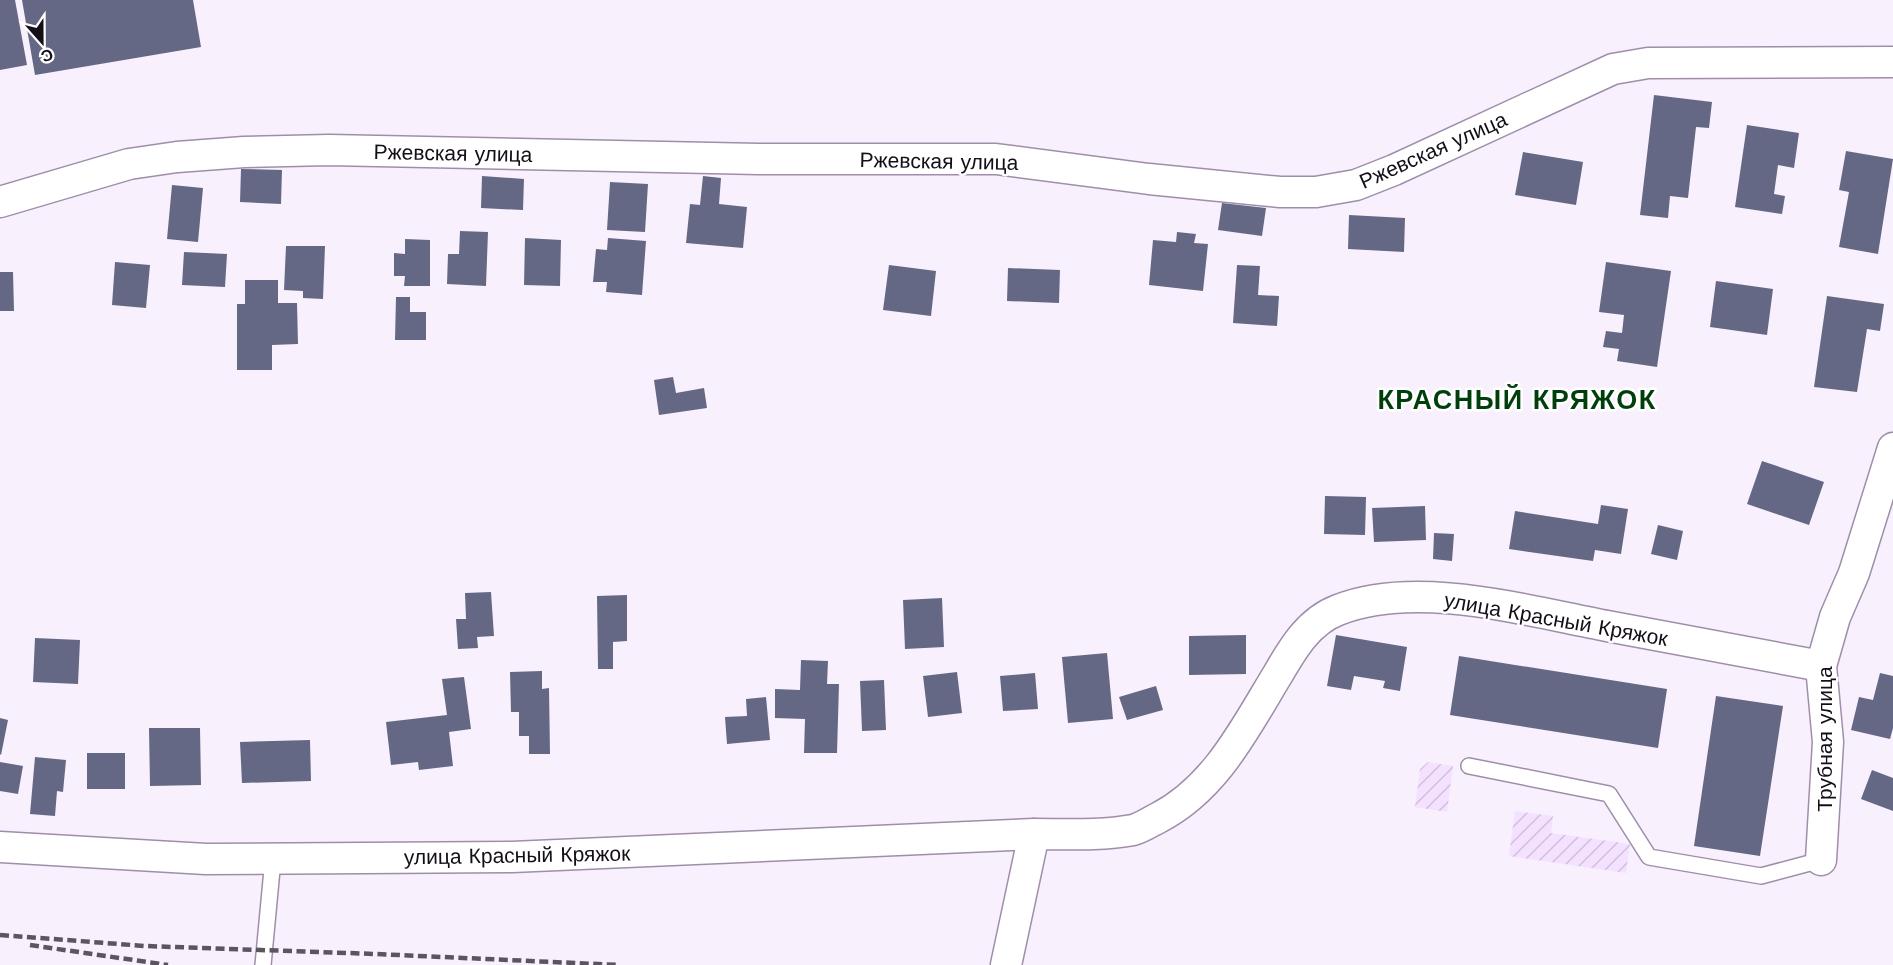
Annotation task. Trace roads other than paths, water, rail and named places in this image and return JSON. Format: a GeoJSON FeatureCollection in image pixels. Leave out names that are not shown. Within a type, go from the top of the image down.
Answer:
{"type":"FeatureCollection","features":[{"type":"Feature","properties":{"kind":"street","name":"Ржевская улица"},"geometry":{"type":"LineString","coordinates":[[0,202],[129,164],[177,157],[244,152],[329,150],[759,159],[996,159],[1280,192],[1316,192],[1356,185],[1394,170],[1613,69],[1648,63],[1893,62]]}},
{"type":"Feature","properties":{"kind":"street","name":"Трубная улица"},"geometry":{"type":"LineString","coordinates":[[1821,861],[1828,742],[1821,666],[1835,617],[1854,573],[1893,448]]}},
{"type":"Feature","properties":{"kind":"street","name":"улица Красный Кряжок"},"geometry":{"type":"LineString","coordinates":[[0,847],[206,859],[512,857],[1034,834],[1092,834],[1135,829],[1177,808],[1210,778],[1236,745],[1289,655],[1308,630],[1323,617],[1339,609],[1380,598],[1468,600],[1821,666]]}},
{"type":"Feature","properties":{"kind":"street"},"geometry":{"type":"LineString","coordinates":[[1006,965],[1034,834]]}},
{"type":"Feature","properties":{"kind":"lane"},"geometry":{"type":"LineString","coordinates":[[1469,766],[1609,794],[1649,857],[1761,876],[1821,861]]}},
{"type":"Feature","properties":{"kind":"lane"},"geometry":{"type":"LineString","coordinates":[[263,965],[273,859]]}},
{"type":"Feature","properties":{"kind":"railway"},"geometry":{"type":"LineString","coordinates":[[0,935],[145,946],[619,965]]}},
{"type":"Feature","properties":{"kind":"railway"},"geometry":{"type":"LineString","coordinates":[[30,945],[168,965]]}},
{"type":"Feature","properties":{"kind":"district","name":"КРАСНЫЙ КРЯЖОК"},"geometry":{"type":"Point","coordinates":[1517,400]}}]}
